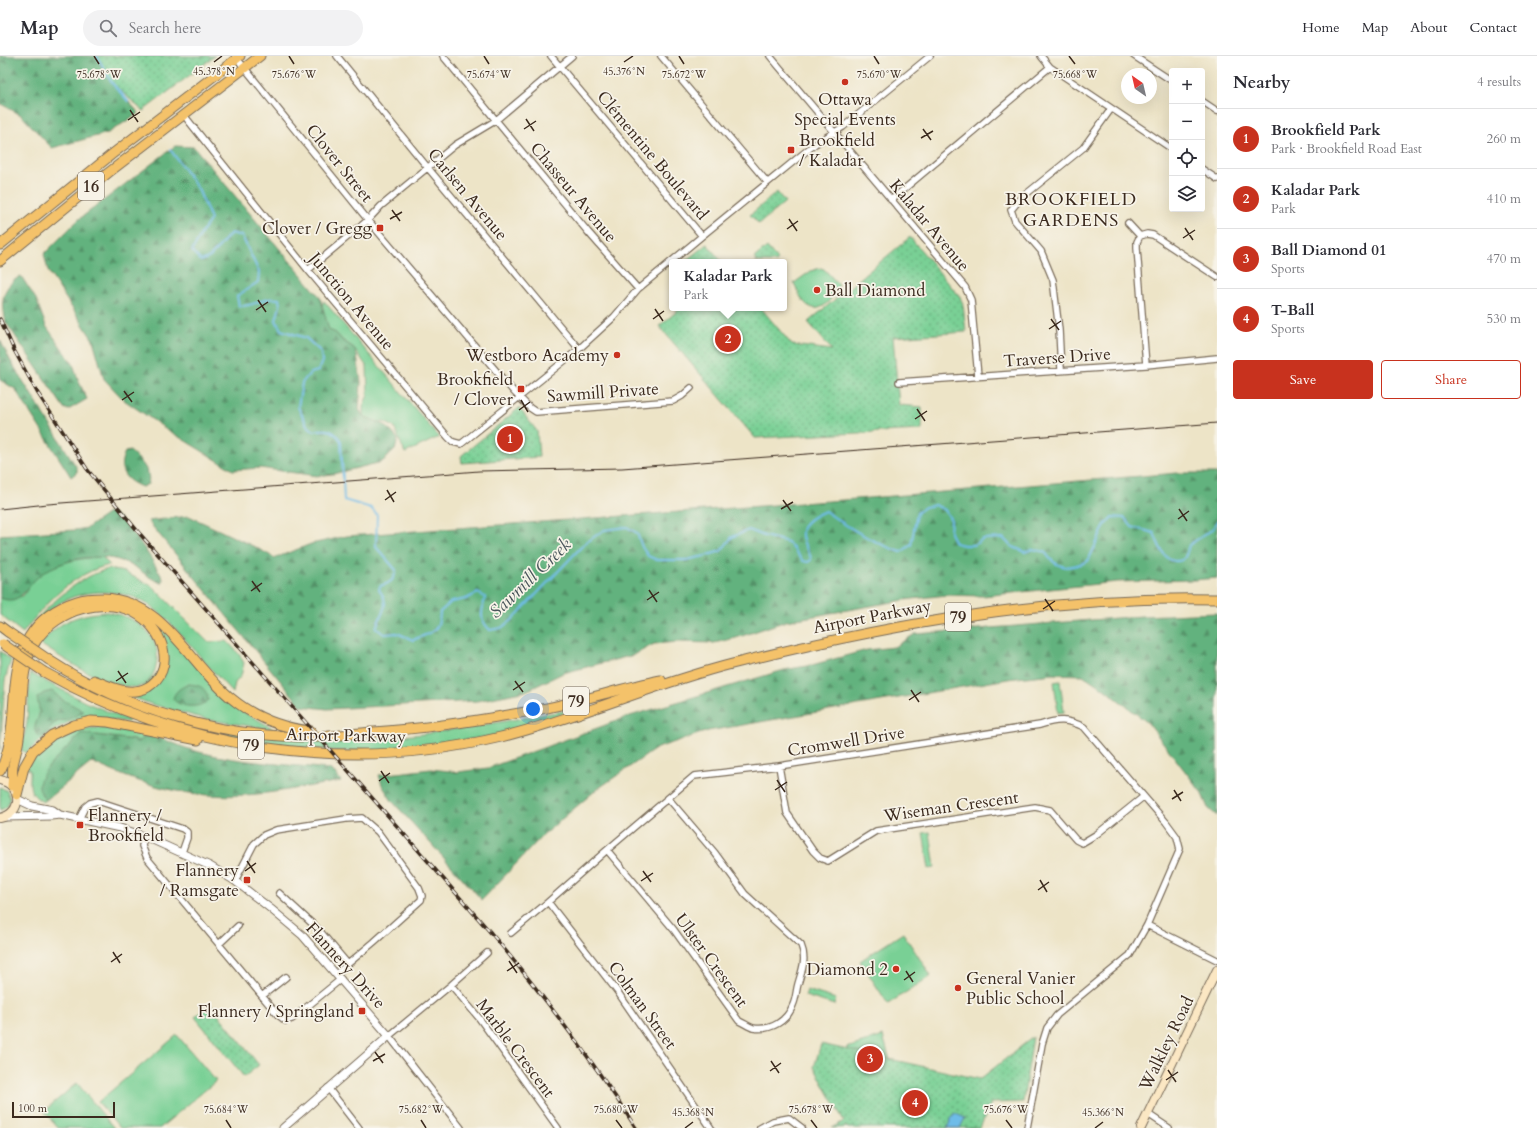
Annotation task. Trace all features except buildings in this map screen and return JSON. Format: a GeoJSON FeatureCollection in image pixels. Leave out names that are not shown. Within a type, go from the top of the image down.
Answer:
{"type":"FeatureCollection","features":[{"type":"Feature","properties":{"kind":"main road","name":"16"},"geometry":{"type":"LineString","coordinates":[[0,261],[80,195],[260,56]]}},
{"type":"Feature","properties":{"kind":"main road","name":"16"},"geometry":{"type":"LineString","coordinates":[[3,242],[111,155],[237,57]]}},
{"type":"Feature","properties":{"kind":"main road"},"geometry":{"type":"LineString","coordinates":[[0,771],[3,766],[11,737],[18,663],[29,637],[39,624],[57,610],[72,603],[94,598],[117,598],[154,616],[224,692],[245,709],[259,717],[292,728],[343,734]]}},
{"type":"Feature","properties":{"kind":"main road","name":"Airport Parkway"},"geometry":{"type":"LineString","coordinates":[[0,626],[48,660],[80,680],[151,710],[196,723],[237,730],[315,737],[425,728],[486,720],[704,671],[820,642],[990,612],[1120,600],[1217,599]]}},
{"type":"Feature","properties":{"kind":"main road"},"geometry":{"type":"LineString","coordinates":[[12,786],[13,767],[19,738],[25,667],[36,641],[51,624],[64,616],[84,608],[110,607],[127,610],[140,616],[152,627],[163,646],[165,661],[162,672],[152,684],[140,691],[132,691],[107,685],[48,660]]}},
{"type":"Feature","properties":{"kind":"main road","name":"Airport Parkway"},"geometry":{"type":"LineString","coordinates":[[1,643],[44,672],[100,700],[157,723],[218,739],[279,750],[316,754],[382,755],[418,752],[471,744],[524,731],[704,671]]}},
{"type":"Feature","properties":{"kind":"main road"},"geometry":{"type":"LineString","coordinates":[[2,818],[15,808],[24,767],[33,751],[44,740],[60,730],[83,722],[108,722],[227,745],[279,750]]}},
{"type":"Feature","properties":{"kind":"main road"},"geometry":{"type":"LineString","coordinates":[[0,780],[6,781],[12,786],[17,797]]}},
{"type":"Feature","properties":{"kind":"main road","name":"Walkley Road"},"geometry":{"type":"LineString","coordinates":[[1141,1128],[1217,970]]}},
{"type":"Feature","properties":{"kind":"street","name":"Carlsen Avenue"},"geometry":{"type":"LineString","coordinates":[[337,56],[579,349]]}},
{"type":"Feature","properties":{"kind":"street","name":"Chasseur Avenue"},"geometry":{"type":"LineString","coordinates":[[443,56],[588,232],[638,289]]}},
{"type":"Feature","properties":{"kind":"street","name":"Clémentine Boulevard"},"geometry":{"type":"LineString","coordinates":[[551,56],[702,236]]}},
{"type":"Feature","properties":{"kind":"street"},"geometry":{"type":"LineString","coordinates":[[308,270],[368,220],[381,206],[455,145],[496,121],[572,56]]}},
{"type":"Feature","properties":{"kind":"street"},"geometry":{"type":"LineString","coordinates":[[661,56],[767,182]]}},
{"type":"Feature","properties":{"kind":"street","name":"Kaladar Avenue"},"geometry":{"type":"LineString","coordinates":[[770,56],[965,287],[971,300],[978,376]]}},
{"type":"Feature","properties":{"kind":"street"},"geometry":{"type":"LineString","coordinates":[[674,259],[767,182],[815,144],[843,127],[930,56]]}},
{"type":"Feature","properties":{"kind":"street"},"geometry":{"type":"LineString","coordinates":[[1041,56],[1050,67],[1169,148]]}},
{"type":"Feature","properties":{"kind":"street"},"geometry":{"type":"LineString","coordinates":[[1134,56],[1169,79]]}},
{"type":"Feature","properties":{"kind":"street","name":"Clover Street"},"geometry":{"type":"LineString","coordinates":[[237,57],[244,68],[368,220],[519,397]]}},
{"type":"Feature","properties":{"kind":"street"},"geometry":{"type":"LineString","coordinates":[[891,200],[1050,67]]}},
{"type":"Feature","properties":{"kind":"street"},"geometry":{"type":"LineString","coordinates":[[1205,103],[1217,111]]}},
{"type":"Feature","properties":{"kind":"street"},"geometry":{"type":"LineString","coordinates":[[1061,370],[1059,330],[1053,280],[1041,251],[1015,221],[1011,210],[1020,199],[1083,148],[1111,109]]}},
{"type":"Feature","properties":{"kind":"street","name":"Junction Avenue"},"geometry":{"type":"LineString","coordinates":[[183,114],[308,270],[453,442],[464,444],[519,397]]}},
{"type":"Feature","properties":{"kind":"street"},"geometry":{"type":"LineString","coordinates":[[1205,171],[1217,179]]}},
{"type":"Feature","properties":{"kind":"street"},"geometry":{"type":"LineString","coordinates":[[1128,223],[1140,236]]}},
{"type":"Feature","properties":{"kind":"street"},"geometry":{"type":"LineString","coordinates":[[1146,364],[1136,242],[1140,236],[1147,234],[1153,235],[1217,277]]}},
{"type":"Feature","properties":{"kind":"street"},"geometry":{"type":"LineString","coordinates":[[519,397],[579,349],[614,317],[638,289],[669,263]]}},
{"type":"Feature","properties":{"kind":"street","name":"Traverse Drive"},"geometry":{"type":"LineString","coordinates":[[899,382],[1217,358]]}},
{"type":"Feature","properties":{"kind":"street","name":"Sawmill Private"},"geometry":{"type":"LineString","coordinates":[[519,397],[536,412],[673,401],[682,396],[691,388]]}},
{"type":"Feature","properties":{"kind":"street","name":"Cromwell Drive"},"geometry":{"type":"LineString","coordinates":[[511,932],[694,776],[779,766],[1040,725],[1054,720],[1071,721],[1084,727],[1173,830],[1177,837],[1180,849],[1147,925]]}},
{"type":"Feature","properties":{"kind":"street","name":"Wiseman Crescent"},"geometry":{"type":"LineString","coordinates":[[779,766],[787,813],[812,850],[820,858],[828,861],[876,831],[1035,808],[1050,810],[1076,840],[1082,843],[1097,834],[1143,797]]}},
{"type":"Feature","properties":{"kind":"street","name":"Flannery Drive"},"geometry":{"type":"LineString","coordinates":[[17,797],[32,806],[53,810],[60,815]]}},
{"type":"Feature","properties":{"kind":"street","name":"Ulster Crescent"},"geometry":{"type":"LineString","coordinates":[[607,850],[674,930],[739,1021],[754,1028],[776,1025],[785,1018],[793,1005],[804,964],[804,953],[800,945],[746,894],[715,853],[668,798]]}},
{"type":"Feature","properties":{"kind":"street"},"geometry":{"type":"LineString","coordinates":[[79,818],[85,807],[90,803],[98,801],[139,814],[183,829],[186,832],[187,838],[182,852]]}},
{"type":"Feature","properties":{"kind":"street","name":"Flannery Drive"},"geometry":{"type":"LineString","coordinates":[[2,818],[60,815],[120,828],[144,836],[182,852],[210,866],[234,881],[271,908],[302,935],[389,1036],[461,1128]]}},
{"type":"Feature","properties":{"kind":"street"},"geometry":{"type":"LineString","coordinates":[[144,836],[142,846],[147,858],[277,1014],[286,1021],[292,1019],[338,977],[347,964],[416,905],[421,900],[422,896],[419,888],[378,832],[362,818],[346,819],[276,830],[264,835],[254,844],[234,881]]}},
{"type":"Feature","properties":{"kind":"street","name":"Flannery Drive"},"geometry":{"type":"LineString","coordinates":[[279,892],[319,930],[347,964]]}},
{"type":"Feature","properties":{"kind":"street","name":"Colman Street"},"geometry":{"type":"LineString","coordinates":[[548,902],[617,991],[711,1128]]}},
{"type":"Feature","properties":{"kind":"street"},"geometry":{"type":"LineString","coordinates":[[1027,1128],[1042,1044],[1047,1028],[1057,1015],[1130,955],[1147,925],[1217,960]]}},
{"type":"Feature","properties":{"kind":"street"},"geometry":{"type":"LineString","coordinates":[[219,944],[238,926]]}},
{"type":"Feature","properties":{"kind":"street"},"geometry":{"type":"LineString","coordinates":[[283,1128],[487,953]]}},
{"type":"Feature","properties":{"kind":"street"},"geometry":{"type":"LineString","coordinates":[[262,996],[286,976]]}},
{"type":"Feature","properties":{"kind":"street","name":"Marble Crescent"},"geometry":{"type":"LineString","coordinates":[[451,985],[479,1018],[558,1128]]}},
{"type":"Feature","properties":{"kind":"street"},"geometry":{"type":"LineString","coordinates":[[328,1088],[359,1128]]}},
{"type":"Feature","properties":{"kind":"street"},"geometry":{"type":"LineString","coordinates":[[1148,1114],[1169,1128]]}},
{"type":"Feature","properties":{"kind":"street"},"geometry":{"type":"LineString","coordinates":[[760,1128],[773,1121],[789,1118],[802,1128]]}},
{"type":"Feature","properties":{"kind":"green space"},"geometry":{"type":"Polygon","coordinates":[[[0,56],[95,56],[112,83],[139,113],[108,133],[52,148],[21,115],[1,104],[0,56]]]}},
{"type":"Feature","properties":{"kind":"green space"},"geometry":{"type":"Polygon","coordinates":[[[95,56],[215,56],[143,111],[112,83],[95,56]]]}},
{"type":"Feature","properties":{"kind":"green space"},"geometry":{"type":"Polygon","coordinates":[[[175,146],[194,147],[320,297],[329,330],[336,333],[342,340],[354,348],[357,356],[361,382],[359,409],[363,416],[385,425],[398,439],[395,450],[382,462],[333,474],[317,476],[260,468],[233,470],[166,429],[124,400],[104,379],[93,340],[48,271],[44,254],[78,220],[175,146]]]}},
{"type":"Feature","properties":{"kind":"green space"},"geometry":{"type":"Polygon","coordinates":[[[777,192],[785,202],[759,224],[750,215],[777,192]]]}},
{"type":"Feature","properties":{"kind":"green space"},"geometry":{"type":"Polygon","coordinates":[[[910,237],[960,297],[963,304],[966,332],[893,337],[899,405],[922,407],[922,430],[755,438],[659,326],[677,311],[764,311],[792,345],[832,350],[808,322],[910,237]]]}},
{"type":"Feature","properties":{"kind":"green space"},"geometry":{"type":"Polygon","coordinates":[[[707,244],[720,259],[688,259],[707,244]]]}},
{"type":"Feature","properties":{"kind":"green space"},"geometry":{"type":"Polygon","coordinates":[[[767,247],[777,259],[755,259],[754,258],[767,247]]]}},
{"type":"Feature","properties":{"kind":"green space","name":"Ball Diamond"},"geometry":{"type":"Polygon","coordinates":[[[820,268],[824,269],[839,285],[830,300],[821,307],[816,308],[811,307],[803,301],[794,283],[811,271],[820,268]]]}},
{"type":"Feature","properties":{"kind":"green space"},"geometry":{"type":"Polygon","coordinates":[[[21,276],[36,299],[46,326],[73,364],[87,399],[68,410],[64,408],[5,321],[3,314],[4,295],[10,285],[21,276]]]}},
{"type":"Feature","properties":{"kind":"green space"},"geometry":{"type":"Polygon","coordinates":[[[324,301],[439,437],[405,453],[394,427],[384,422],[377,422],[363,416],[363,406],[368,395],[367,367],[354,348],[342,340],[336,333],[329,330],[320,309],[324,301]]]}},
{"type":"Feature","properties":{"kind":"green space"},"geometry":{"type":"Polygon","coordinates":[[[0,340],[10,360],[77,468],[77,472],[71,477],[15,389],[0,380],[0,340]]]}},
{"type":"Feature","properties":{"kind":"green space"},"geometry":{"type":"Polygon","coordinates":[[[519,408],[537,431],[539,457],[462,463],[461,456],[519,408]]]}},
{"type":"Feature","properties":{"kind":"green space"},"geometry":{"type":"Polygon","coordinates":[[[130,451],[144,466],[148,474],[148,484],[142,487],[131,482],[124,474],[122,469],[122,458],[125,452],[130,451]]]}},
{"type":"Feature","properties":{"kind":"green space"},"geometry":{"type":"Polygon","coordinates":[[[1178,473],[1217,473],[1217,578],[1117,582],[983,596],[946,595],[904,600],[786,621],[736,638],[714,643],[677,642],[654,644],[634,655],[563,673],[526,691],[477,701],[327,709],[301,706],[148,521],[189,516],[275,558],[311,544],[347,536],[843,500],[1178,473]]]}},
{"type":"Feature","properties":{"kind":"green space"},"geometry":{"type":"Polygon","coordinates":[[[110,512],[117,516],[140,541],[163,579],[162,583],[126,563],[98,557],[79,559],[58,565],[43,573],[18,598],[7,600],[0,598],[0,535],[87,528],[110,512]]]}},
{"type":"Feature","properties":{"kind":"green space"},"geometry":{"type":"Polygon","coordinates":[[[102,557],[110,565],[84,574],[72,582],[40,611],[23,633],[0,615],[0,598],[23,596],[36,578],[50,568],[85,558],[102,557]]]}},
{"type":"Feature","properties":{"kind":"green space"},"geometry":{"type":"Polygon","coordinates":[[[109,569],[124,572],[152,586],[208,642],[227,641],[239,654],[244,663],[241,676],[235,683],[233,693],[162,615],[148,604],[123,594],[103,592],[75,596],[47,612],[30,628],[37,619],[65,592],[98,572],[109,569]]]}},
{"type":"Feature","properties":{"kind":"green space"},"geometry":{"type":"Polygon","coordinates":[[[107,612],[126,617],[142,626],[155,643],[157,660],[155,669],[152,677],[140,686],[131,687],[120,685],[96,676],[72,664],[40,644],[54,630],[70,620],[87,615],[107,612]]]}},
{"type":"Feature","properties":{"kind":"green space"},"geometry":{"type":"Polygon","coordinates":[[[1217,613],[1217,816],[1208,808],[1201,792],[1148,723],[1104,689],[1083,675],[1053,674],[1008,679],[708,731],[657,748],[596,790],[543,835],[482,900],[392,801],[382,785],[379,775],[431,769],[458,772],[488,768],[630,716],[784,670],[812,665],[867,650],[894,647],[915,634],[1142,616],[1217,613]]]}},
{"type":"Feature","properties":{"kind":"green space"},"geometry":{"type":"Polygon","coordinates":[[[151,617],[240,710],[271,727],[271,729],[209,720],[151,704],[132,697],[167,664],[151,617]]]}},
{"type":"Feature","properties":{"kind":"green space"},"geometry":{"type":"Polygon","coordinates":[[[0,651],[11,660],[5,680],[0,750],[0,651]]]}},
{"type":"Feature","properties":{"kind":"green space"},"geometry":{"type":"Polygon","coordinates":[[[30,673],[85,702],[129,720],[128,722],[93,718],[79,719],[54,730],[27,753],[21,750],[27,723],[30,673]]]}},
{"type":"Feature","properties":{"kind":"green space"},"geometry":{"type":"Polygon","coordinates":[[[1060,681],[1064,712],[1058,713],[1054,682],[1060,681]]]}},
{"type":"Feature","properties":{"kind":"green space"},"geometry":{"type":"Polygon","coordinates":[[[189,684],[196,685],[204,690],[208,700],[205,703],[196,706],[185,706],[173,699],[177,691],[189,684]]]}},
{"type":"Feature","properties":{"kind":"green space"},"geometry":{"type":"Polygon","coordinates":[[[52,691],[61,699],[84,711],[67,720],[59,721],[53,724],[47,733],[43,736],[38,736],[35,730],[39,715],[37,698],[44,693],[52,691]]]}},
{"type":"Feature","properties":{"kind":"green space"},"geometry":{"type":"Polygon","coordinates":[[[568,710],[569,712],[492,736],[401,750],[338,751],[273,746],[185,727],[185,724],[316,741],[359,740],[424,734],[568,710]]]}},
{"type":"Feature","properties":{"kind":"green space"},"geometry":{"type":"Polygon","coordinates":[[[89,728],[111,728],[147,735],[140,741],[81,733],[64,752],[41,794],[46,800],[43,802],[38,799],[32,793],[30,772],[29,769],[26,769],[34,755],[45,745],[59,737],[89,728]]]}},
{"type":"Feature","properties":{"kind":"green space"},"geometry":{"type":"Polygon","coordinates":[[[81,733],[140,741],[147,735],[161,738],[192,750],[231,759],[329,769],[335,773],[341,781],[257,794],[225,796],[205,795],[166,789],[147,784],[92,762],[46,800],[40,790],[40,780],[56,758],[81,733]]]}},
{"type":"Feature","properties":{"kind":"green space"},"geometry":{"type":"Polygon","coordinates":[[[0,787],[7,791],[10,798],[7,807],[0,810],[0,787]]]}},
{"type":"Feature","properties":{"kind":"green space"},"geometry":{"type":"Polygon","coordinates":[[[930,832],[935,868],[929,869],[923,833],[930,832]]]}},
{"type":"Feature","properties":{"kind":"green space","name":"Diamond 2"},"geometry":{"type":"Polygon","coordinates":[[[903,933],[931,976],[888,1004],[860,961],[903,933]]]}},
{"type":"Feature","properties":{"kind":"green space"},"geometry":{"type":"Polygon","coordinates":[[[807,990],[836,999],[834,1005],[805,996],[807,990]]]}},
{"type":"Feature","properties":{"kind":"green space"},"geometry":{"type":"Polygon","coordinates":[[[210,1004],[259,1065],[244,1077],[195,1017],[210,1004]]]}},
{"type":"Feature","properties":{"kind":"green space"},"geometry":{"type":"Polygon","coordinates":[[[177,1035],[216,1081],[160,1128],[120,1128],[98,1102],[177,1035]]]}},
{"type":"Feature","properties":{"kind":"green space"},"geometry":{"type":"Polygon","coordinates":[[[883,1036],[893,1070],[857,1082],[847,1048],[883,1036]]]}},
{"type":"Feature","properties":{"kind":"green space"},"geometry":{"type":"Polygon","coordinates":[[[1033,1037],[1023,1102],[991,1103],[980,1128],[832,1128],[844,1121],[814,1067],[821,1044],[980,1079],[1033,1037]]]}},
{"type":"Feature","properties":{"kind":"green space"},"geometry":{"type":"Polygon","coordinates":[[[77,1083],[114,1128],[58,1128],[44,1111],[77,1083]]]}},
{"type":"Feature","properties":{"kind":"water"},"geometry":{"type":"Polygon","coordinates":[[[954,1113],[965,1118],[960,1128],[947,1128],[954,1113]]]}},
{"type":"Feature","properties":{"kind":"waterway","name":"Sawmill Creek"},"geometry":{"type":"LineString","coordinates":[[97,56],[112,83],[128,101]]}},
{"type":"Feature","properties":{"kind":"waterway","name":"Sawmill Creek"},"geometry":{"type":"LineString","coordinates":[[170,149],[198,189],[211,219],[192,251],[201,261],[210,257],[231,233],[242,236],[259,272],[258,282],[237,296],[239,306],[250,305],[273,298],[279,299],[280,306],[276,320],[281,330],[306,338],[321,352],[322,361],[318,371],[310,373],[302,383],[298,407],[307,425],[314,431],[326,430],[333,432],[341,441],[344,500],[371,508],[377,515],[376,547],[396,570],[393,579],[389,583],[380,586],[379,590],[383,595],[385,605],[376,628],[384,634],[397,633],[413,640],[433,631],[438,625],[440,612],[451,602],[466,599],[478,593],[485,597],[482,619],[486,626],[490,630],[501,628],[511,621],[585,543],[604,530],[627,527],[637,533],[642,547],[648,556],[657,560],[686,560],[721,551],[732,537],[749,530],[764,536],[788,542],[803,561],[808,562],[811,558],[802,537],[803,527],[810,519],[825,511],[862,534],[901,552],[911,545],[917,513],[925,507],[935,505],[945,510],[951,520],[950,533],[955,543],[974,545],[983,539],[1003,538],[1011,546],[1025,552],[1033,549],[1045,552],[1054,563],[1064,567],[1070,567],[1088,561],[1105,525],[1112,517],[1125,518],[1132,527],[1154,533],[1165,555],[1168,558],[1177,561],[1181,561],[1186,555],[1189,545],[1213,529],[1217,521]]}},
{"type":"Feature","properties":{"kind":"tram line"},"geometry":{"type":"LineString","coordinates":[[0,509],[479,471],[622,468],[1217,423]]}},
{"type":"Feature","properties":{"kind":"railway"},"geometry":{"type":"LineString","coordinates":[[0,319],[14,350],[37,392],[87,469],[140,534],[491,933],[566,1028],[602,1077],[636,1128]]}},
{"type":"Feature","properties":{"kind":"place","name":"Ottawa Special Events"},"geometry":{"type":"Point","coordinates":[845,82]}},
{"type":"Feature","properties":{"kind":"place","name":"Brookfield / Kaladar"},"geometry":{"type":"Point","coordinates":[791,150]}},
{"type":"Feature","properties":{"kind":"place","name":"Clover / Gregg"},"geometry":{"type":"Point","coordinates":[380,228]}},
{"type":"Feature","properties":{"kind":"place","name":"Ball Diamond"},"geometry":{"type":"Point","coordinates":[817,290]}},
{"type":"Feature","properties":{"kind":"place","name":"Kaladar Park"},"geometry":{"type":"Point","coordinates":[728,339]}},
{"type":"Feature","properties":{"kind":"place","name":"Westboro Academy"},"geometry":{"type":"Point","coordinates":[617,355]}},
{"type":"Feature","properties":{"kind":"place","name":"Brookfield / Clover"},"geometry":{"type":"Point","coordinates":[521,389]}},
{"type":"Feature","properties":{"kind":"place","name":"Brookfield Park"},"geometry":{"type":"Point","coordinates":[510,439]}},
{"type":"Feature","properties":{"kind":"place","name":"Flannery / Brookfield"},"geometry":{"type":"Point","coordinates":[80,825]}},
{"type":"Feature","properties":{"kind":"place","name":"Flannery / Ramsgate"},"geometry":{"type":"Point","coordinates":[247,880]}},
{"type":"Feature","properties":{"kind":"place","name":"Diamond 2"},"geometry":{"type":"Point","coordinates":[896,969]}},
{"type":"Feature","properties":{"kind":"place","name":"General Vanier Public School"},"geometry":{"type":"Point","coordinates":[958,988]}},
{"type":"Feature","properties":{"kind":"place","name":"Flannery / Springland"},"geometry":{"type":"Point","coordinates":[362,1011]}},
{"type":"Feature","properties":{"kind":"place","name":"Ball Diamond 01"},"geometry":{"type":"Point","coordinates":[870,1059]}},
{"type":"Feature","properties":{"kind":"place","name":"T-Ball"},"geometry":{"type":"Point","coordinates":[915,1103]}},
{"type":"Feature","properties":{"kind":"district","name":"BROOKFIELD GARDENS"},"geometry":{"type":"Point","coordinates":[1071,209]}}]}
